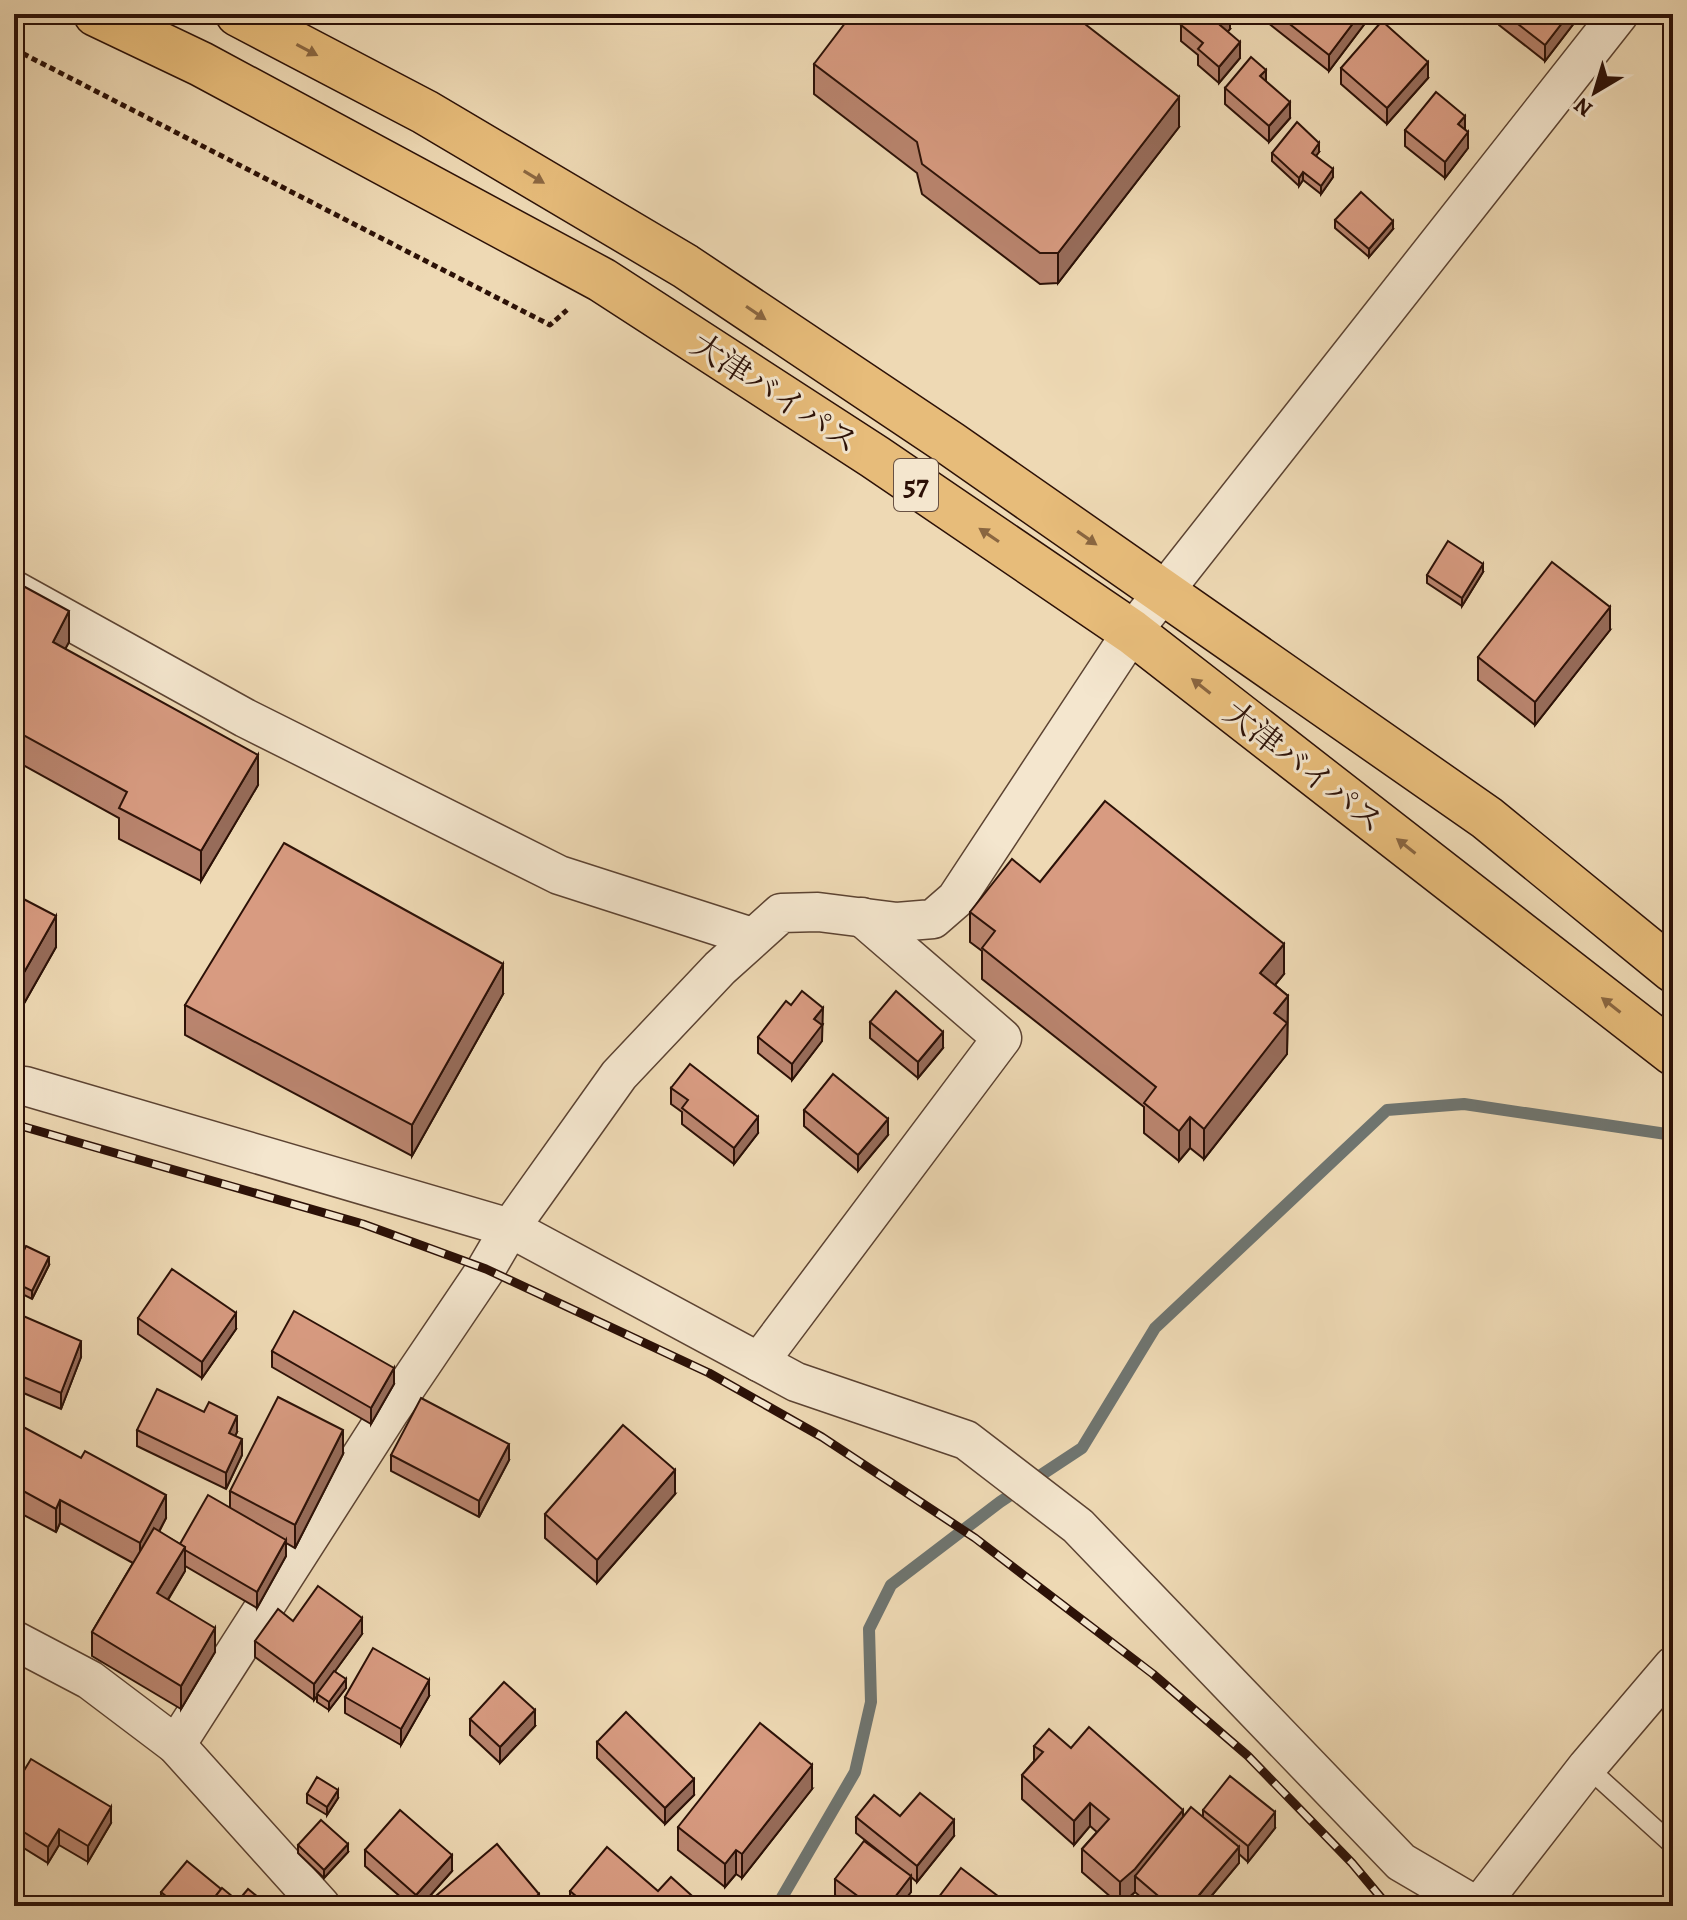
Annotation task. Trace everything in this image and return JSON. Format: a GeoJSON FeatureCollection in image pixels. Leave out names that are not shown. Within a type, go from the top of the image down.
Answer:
{"type":"FeatureCollection","features":[{"type":"Feature","properties":{"kind":"highway","name":"大津バイパス"},"geometry":{"type":"LineString","coordinates":[[96,14],[201,64],[602,280],[875,457],[1132,632],[1673,1053]]}},
{"type":"Feature","properties":{"kind":"highway","name":"大津バイパス"},"geometry":{"type":"LineString","coordinates":[[238,14],[425,112],[685,266],[951,444],[1487,818],[1673,970]]}},
{"type":"Feature","properties":{"kind":"street"},"geometry":{"type":"LineString","coordinates":[[176,1745],[510,1228],[619,1075],[752,937],[781,913],[818,912],[897,922],[933,919],[956,899],[1132,632],[1619,14]]}},
{"type":"Feature","properties":{"kind":"street"},"geometry":{"type":"LineString","coordinates":[[14,590],[245,718],[559,875],[752,937]]}},
{"type":"Feature","properties":{"kind":"street"},"geometry":{"type":"LineString","coordinates":[[759,1362],[1002,1038],[862,917]]}},
{"type":"Feature","properties":{"kind":"street"},"geometry":{"type":"LineString","coordinates":[[25,1086],[510,1228],[796,1382],[966,1440],[1078,1526],[1401,1862],[1478,1906],[1587,1767],[1673,1666]]}},
{"type":"Feature","properties":{"kind":"street"},"geometry":{"type":"LineString","coordinates":[[14,1640],[90,1680],[176,1745],[321,1906]]}},
{"type":"Feature","properties":{"kind":"lane"},"geometry":{"type":"LineString","coordinates":[[1587,1767],[1673,1845]]}},
{"type":"Feature","properties":{"kind":"path"},"geometry":{"type":"LineString","coordinates":[[14,49],[550,325],[602,280]]}},
{"type":"Feature","properties":{"kind":"building"},"geometry":{"type":"Polygon","coordinates":[[[852,14],[1072,14],[1179,97],[1058,253],[1040,253],[922,164],[917,142],[814,64],[852,14]]]}},
{"type":"Feature","properties":{"kind":"building"},"geometry":{"type":"Polygon","coordinates":[[[1190,14],[1229,14],[1220,25],[1240,42],[1219,67],[1198,49],[1203,43],[1181,25],[1190,14]]]}},
{"type":"Feature","properties":{"kind":"building"},"geometry":{"type":"Polygon","coordinates":[[[1277,14],[1360,14],[1329,55],[1277,14]]]}},
{"type":"Feature","properties":{"kind":"building"},"geometry":{"type":"Polygon","coordinates":[[[1505,14],[1569,14],[1545,45],[1505,14]]]}},
{"type":"Feature","properties":{"kind":"building"},"geometry":{"type":"Polygon","coordinates":[[[1382,21],[1428,62],[1387,108],[1341,68],[1382,21]]]}},
{"type":"Feature","properties":{"kind":"building"},"geometry":{"type":"Polygon","coordinates":[[[1251,57],[1266,70],[1260,76],[1290,102],[1269,126],[1225,88],[1251,57]]]}},
{"type":"Feature","properties":{"kind":"building"},"geometry":{"type":"Polygon","coordinates":[[[1436,92],[1465,116],[1458,124],[1468,132],[1445,162],[1405,130],[1436,92]]]}},
{"type":"Feature","properties":{"kind":"building"},"geometry":{"type":"Polygon","coordinates":[[[1297,122],[1319,143],[1312,153],[1333,169],[1321,186],[1303,172],[1299,178],[1272,153],[1297,122]]]}},
{"type":"Feature","properties":{"kind":"building"},"geometry":{"type":"Polygon","coordinates":[[[1361,192],[1393,221],[1369,249],[1335,220],[1361,192]]]}},
{"type":"Feature","properties":{"kind":"building"},"geometry":{"type":"Polygon","coordinates":[[[1448,541],[1483,564],[1462,598],[1427,575],[1448,541]]]}},
{"type":"Feature","properties":{"kind":"building"},"geometry":{"type":"Polygon","coordinates":[[[1552,562],[1610,607],[1535,702],[1478,657],[1552,562]]]}},
{"type":"Feature","properties":{"kind":"building"},"geometry":{"type":"Polygon","coordinates":[[[14,581],[69,611],[53,642],[258,755],[201,851],[119,808],[127,792],[14,730],[14,581]]]}},
{"type":"Feature","properties":{"kind":"building"},"geometry":{"type":"Polygon","coordinates":[[[1105,801],[1284,944],[1260,973],[1288,996],[1274,1013],[1287,1023],[1204,1129],[1190,1117],[1179,1131],[1144,1103],[1156,1087],[982,948],[995,931],[970,912],[1012,859],[1040,882],[1105,801]]]}},
{"type":"Feature","properties":{"kind":"building"},"geometry":{"type":"Polygon","coordinates":[[[284,843],[503,964],[412,1125],[185,1005],[284,843]]]}},
{"type":"Feature","properties":{"kind":"building"},"geometry":{"type":"Polygon","coordinates":[[[14,894],[56,916],[18,983],[14,981],[14,894]]]}},
{"type":"Feature","properties":{"kind":"building"},"geometry":{"type":"Polygon","coordinates":[[[802,991],[823,1008],[814,1019],[822,1025],[792,1064],[758,1037],[786,1001],[791,1005],[802,991]]]}},
{"type":"Feature","properties":{"kind":"building"},"geometry":{"type":"Polygon","coordinates":[[[896,991],[943,1032],[918,1062],[870,1022],[896,991]]]}},
{"type":"Feature","properties":{"kind":"building"},"geometry":{"type":"Polygon","coordinates":[[[690,1064],[758,1117],[734,1148],[682,1108],[688,1100],[671,1088],[690,1064]]]}},
{"type":"Feature","properties":{"kind":"building"},"geometry":{"type":"Polygon","coordinates":[[[833,1074],[888,1119],[858,1155],[804,1110],[833,1074]]]}},
{"type":"Feature","properties":{"kind":"building"},"geometry":{"type":"Polygon","coordinates":[[[26,1246],[49,1257],[32,1291],[14,1282],[14,1271],[26,1246]]]}},
{"type":"Feature","properties":{"kind":"building"},"geometry":{"type":"Polygon","coordinates":[[[172,1269],[236,1313],[202,1362],[138,1318],[172,1269]]]}},
{"type":"Feature","properties":{"kind":"building"},"geometry":{"type":"Polygon","coordinates":[[[294,1311],[394,1368],[371,1408],[272,1351],[294,1311]]]}},
{"type":"Feature","properties":{"kind":"building"},"geometry":{"type":"Polygon","coordinates":[[[14,1312],[81,1341],[61,1393],[14,1373],[14,1312]]]}},
{"type":"Feature","properties":{"kind":"building"},"geometry":{"type":"Polygon","coordinates":[[[157,1389],[204,1412],[209,1402],[237,1416],[229,1433],[242,1439],[226,1473],[137,1430],[157,1389]]]}},
{"type":"Feature","properties":{"kind":"building"},"geometry":{"type":"Polygon","coordinates":[[[278,1397],[343,1430],[295,1525],[230,1491],[278,1397]]]}},
{"type":"Feature","properties":{"kind":"building"},"geometry":{"type":"Polygon","coordinates":[[[421,1398],[509,1444],[479,1501],[391,1455],[421,1398]]]}},
{"type":"Feature","properties":{"kind":"building"},"geometry":{"type":"Polygon","coordinates":[[[14,1422],[81,1458],[85,1451],[166,1495],[140,1543],[60,1500],[56,1509],[14,1486],[14,1422]]]}},
{"type":"Feature","properties":{"kind":"building"},"geometry":{"type":"Polygon","coordinates":[[[623,1425],[675,1470],[597,1560],[545,1514],[623,1425]]]}},
{"type":"Feature","properties":{"kind":"building"},"geometry":{"type":"Polygon","coordinates":[[[208,1495],[286,1540],[257,1592],[185,1550],[180,1544],[208,1495]]]}},
{"type":"Feature","properties":{"kind":"building"},"geometry":{"type":"Polygon","coordinates":[[[154,1528],[185,1547],[157,1593],[215,1628],[181,1686],[92,1632],[154,1528]]]}},
{"type":"Feature","properties":{"kind":"building"},"geometry":{"type":"Polygon","coordinates":[[[318,1586],[362,1618],[314,1684],[255,1641],[278,1609],[293,1621],[318,1586]]]}},
{"type":"Feature","properties":{"kind":"building"},"geometry":{"type":"Polygon","coordinates":[[[373,1648],[429,1680],[401,1729],[345,1697],[373,1648]]]}},
{"type":"Feature","properties":{"kind":"building"},"geometry":{"type":"Polygon","coordinates":[[[334,1671],[346,1679],[329,1702],[317,1694],[334,1671]]]}},
{"type":"Feature","properties":{"kind":"building"},"geometry":{"type":"Polygon","coordinates":[[[504,1682],[535,1710],[500,1747],[470,1719],[504,1682]]]}},
{"type":"Feature","properties":{"kind":"building"},"geometry":{"type":"Polygon","coordinates":[[[626,1712],[694,1779],[665,1808],[597,1742],[626,1712]]]}},
{"type":"Feature","properties":{"kind":"building"},"geometry":{"type":"Polygon","coordinates":[[[760,1723],[812,1765],[742,1854],[736,1850],[725,1864],[678,1827],[760,1723]]]}},
{"type":"Feature","properties":{"kind":"building"},"geometry":{"type":"Polygon","coordinates":[[[1089,1727],[1183,1810],[1135,1869],[1120,1882],[1082,1849],[1109,1819],[1090,1803],[1074,1821],[1022,1775],[1043,1752],[1034,1746],[1049,1729],[1071,1748],[1089,1727]]]}},
{"type":"Feature","properties":{"kind":"building"},"geometry":{"type":"Polygon","coordinates":[[[31,1759],[111,1807],[88,1846],[59,1829],[48,1847],[14,1826],[14,1787],[31,1759]]]}},
{"type":"Feature","properties":{"kind":"building"},"geometry":{"type":"Polygon","coordinates":[[[1230,1776],[1275,1812],[1248,1846],[1203,1810],[1230,1776]]]}},
{"type":"Feature","properties":{"kind":"building"},"geometry":{"type":"Polygon","coordinates":[[[317,1777],[338,1790],[327,1807],[307,1794],[317,1777]]]}},
{"type":"Feature","properties":{"kind":"building"},"geometry":{"type":"Polygon","coordinates":[[[920,1793],[954,1820],[917,1866],[856,1817],[874,1795],[900,1816],[920,1793]]]}},
{"type":"Feature","properties":{"kind":"building"},"geometry":{"type":"Polygon","coordinates":[[[1191,1807],[1239,1847],[1190,1906],[1170,1906],[1135,1876],[1191,1807]]]}},
{"type":"Feature","properties":{"kind":"building"},"geometry":{"type":"Polygon","coordinates":[[[400,1810],[452,1855],[416,1895],[365,1850],[400,1810]]]}},
{"type":"Feature","properties":{"kind":"building"},"geometry":{"type":"Polygon","coordinates":[[[321,1820],[348,1844],[324,1870],[298,1845],[321,1820]]]}},
{"type":"Feature","properties":{"kind":"building"},"geometry":{"type":"Polygon","coordinates":[[[864,1841],[911,1876],[888,1906],[871,1906],[835,1879],[864,1841]]]}},
{"type":"Feature","properties":{"kind":"building"},"geometry":{"type":"Polygon","coordinates":[[[497,1844],[539,1894],[526,1906],[424,1906],[497,1844]]]}},
{"type":"Feature","properties":{"kind":"building"},"geometry":{"type":"Polygon","coordinates":[[[607,1847],[658,1891],[671,1877],[700,1903],[697,1906],[588,1906],[570,1891],[607,1847]]]}},
{"type":"Feature","properties":{"kind":"building"},"geometry":{"type":"Polygon","coordinates":[[[187,1861],[221,1889],[208,1906],[178,1906],[161,1892],[187,1861]]]}},
{"type":"Feature","properties":{"kind":"building"},"geometry":{"type":"Polygon","coordinates":[[[961,1868],[1011,1906],[932,1906],[961,1868]]]}},
{"type":"Feature","properties":{"kind":"building"},"geometry":{"type":"Polygon","coordinates":[[[222,1888],[238,1901],[248,1889],[269,1906],[208,1906],[222,1888]]]}},
{"type":"Feature","properties":{"kind":"waterway"},"geometry":{"type":"LineString","coordinates":[[777,1906],[855,1772],[871,1702],[869,1629],[891,1585],[1000,1502],[1082,1448],[1155,1328],[1387,1110],[1464,1104],[1673,1135]]}},
{"type":"Feature","properties":{"kind":"railway"},"geometry":{"type":"LineString","coordinates":[[14,1124],[363,1224],[486,1269],[709,1373],[822,1437],[975,1538],[1153,1674],[1248,1756],[1352,1863],[1388,1906]]}}]}
